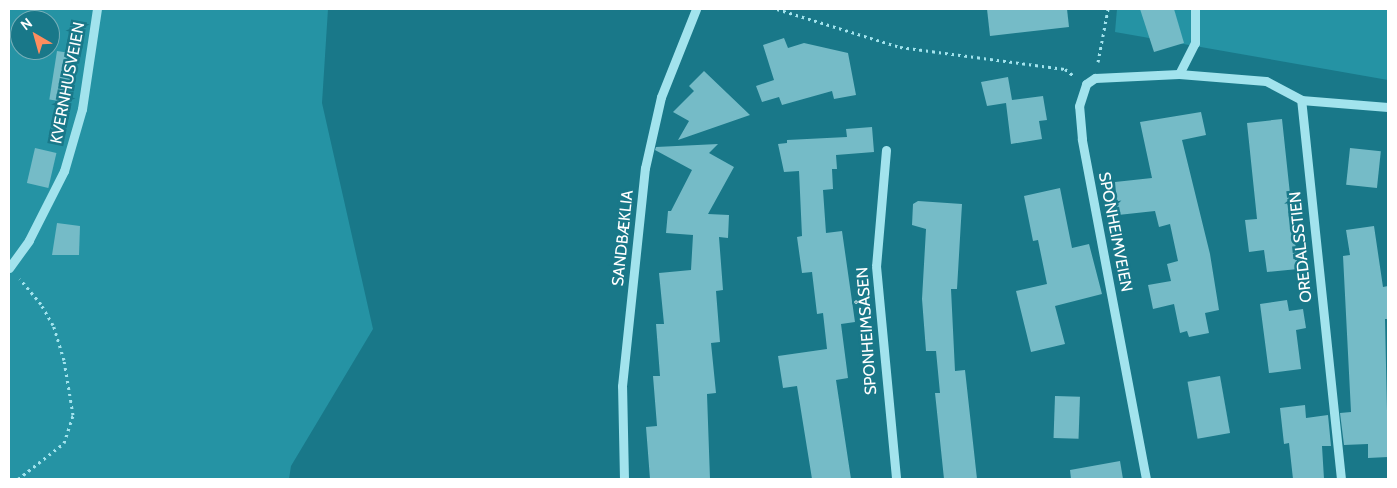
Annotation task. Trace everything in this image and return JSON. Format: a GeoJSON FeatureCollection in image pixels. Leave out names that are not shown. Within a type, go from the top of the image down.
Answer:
{"type":"FeatureCollection","features":[{"type":"Feature","properties":{"kind":"street","name":"KVERNHUSVEIEN"},"geometry":{"type":"LineString","coordinates":[[9,267],[29,240],[64,171],[82,109],[97,9]]}},
{"type":"Feature","properties":{"kind":"street","name":"SANDBÆKLIA"},"geometry":{"type":"LineString","coordinates":[[624,479],[622,386],[645,168],[661,97],[696,9]]}},
{"type":"Feature","properties":{"kind":"street"},"geometry":{"type":"LineString","coordinates":[[1179,74],[1195,43],[1195,9]]}},
{"type":"Feature","properties":{"kind":"street"},"geometry":{"type":"LineString","coordinates":[[1086,84],[1095,78],[1179,74],[1266,80],[1301,100],[1388,107]]}},
{"type":"Feature","properties":{"kind":"street","name":"SPONHEIMVEIEN"},"geometry":{"type":"LineString","coordinates":[[1086,84],[1079,106],[1082,139],[1146,479]]}},
{"type":"Feature","properties":{"kind":"street","name":"OREDALSSTIEN"},"geometry":{"type":"LineString","coordinates":[[1301,100],[1341,479]]}},
{"type":"Feature","properties":{"kind":"street","name":"SPONHEIMSÅSEN"},"geometry":{"type":"LineString","coordinates":[[886,150],[876,266],[896,479]]}},
{"type":"Feature","properties":{"kind":"path"},"geometry":{"type":"LineString","coordinates":[[777,9],[900,47],[1065,69],[1086,84]]}},
{"type":"Feature","properties":{"kind":"path"},"geometry":{"type":"LineString","coordinates":[[1095,78],[1108,9]]}},
{"type":"Feature","properties":{"kind":"path"},"geometry":{"type":"LineString","coordinates":[[9,267],[42,304],[53,325],[64,360],[73,415],[64,443],[18,479]]}},
{"type":"Feature","properties":{"kind":"shaded area"},"geometry":{"type":"Polygon","coordinates":[[[9,9],[328,9],[322,103],[373,329],[291,466],[289,479],[9,479],[9,9]]]}},
{"type":"Feature","properties":{"kind":"shaded area"},"geometry":{"type":"Polygon","coordinates":[[[1117,9],[1388,9],[1388,80],[1115,32],[1117,9]]]}},
{"type":"Feature","properties":{"kind":"building"},"geometry":{"type":"Polygon","coordinates":[[[987,9],[1067,9],[1069,27],[990,36],[987,9]]]}},
{"type":"Feature","properties":{"kind":"building"},"geometry":{"type":"Polygon","coordinates":[[[1140,9],[1174,9],[1184,43],[1154,52],[1140,9]]]}},
{"type":"Feature","properties":{"kind":"building"},"geometry":{"type":"Polygon","coordinates":[[[784,38],[788,48],[804,43],[848,53],[856,95],[834,99],[832,91],[782,105],[779,97],[762,102],[756,86],[774,80],[763,45],[784,38]]]}},
{"type":"Feature","properties":{"kind":"building"},"geometry":{"type":"Polygon","coordinates":[[[60,51],[75,54],[67,102],[49,99],[56,60],[60,60],[60,51]]]}},
{"type":"Feature","properties":{"kind":"building"},"geometry":{"type":"Polygon","coordinates":[[[704,71],[750,115],[678,140],[689,121],[673,112],[694,91],[689,86],[704,71]]]}},
{"type":"Feature","properties":{"kind":"building"},"geometry":{"type":"Polygon","coordinates":[[[1008,77],[1012,100],[1043,96],[1047,120],[1039,121],[1042,139],[1011,144],[1006,103],[987,106],[981,82],[1008,77]]]}},
{"type":"Feature","properties":{"kind":"building"},"geometry":{"type":"Polygon","coordinates":[[[1201,112],[1206,135],[1182,140],[1210,254],[1219,310],[1205,313],[1209,333],[1189,337],[1187,331],[1180,333],[1174,304],[1153,309],[1148,285],[1171,281],[1167,264],[1178,261],[1170,224],[1159,227],[1155,211],[1118,215],[1115,182],[1152,178],[1140,122],[1201,112]]]}},
{"type":"Feature","properties":{"kind":"building"},"geometry":{"type":"Polygon","coordinates":[[[1282,119],[1298,269],[1267,272],[1264,250],[1249,252],[1245,220],[1257,219],[1247,123],[1282,119]]]}},
{"type":"Feature","properties":{"kind":"building"},"geometry":{"type":"Polygon","coordinates":[[[872,127],[874,152],[836,155],[837,169],[832,169],[833,189],[823,190],[826,233],[842,231],[855,322],[841,324],[848,378],[836,380],[851,479],[812,479],[797,386],[783,388],[778,356],[827,349],[823,313],[817,314],[812,272],[802,273],[797,237],[802,236],[799,171],[784,172],[778,144],[787,143],[787,140],[847,137],[846,129],[872,127]]]}},
{"type":"Feature","properties":{"kind":"building"},"geometry":{"type":"Polygon","coordinates":[[[718,144],[709,153],[734,167],[708,214],[729,215],[728,238],[719,237],[723,290],[716,291],[720,342],[711,343],[716,393],[707,394],[710,479],[650,479],[646,427],[657,426],[653,376],[660,376],[656,324],[664,324],[659,273],[691,270],[693,235],[666,233],[668,211],[671,211],[692,170],[655,150],[656,147],[718,144]]]}},
{"type":"Feature","properties":{"kind":"building"},"geometry":{"type":"Polygon","coordinates":[[[35,148],[56,153],[48,188],[27,183],[35,148]]]}},
{"type":"Feature","properties":{"kind":"building"},"geometry":{"type":"Polygon","coordinates":[[[1350,148],[1381,151],[1377,188],[1346,185],[1350,148]]]}},
{"type":"Feature","properties":{"kind":"building"},"geometry":{"type":"Polygon","coordinates":[[[1060,188],[1072,248],[1089,244],[1102,294],[1055,306],[1065,344],[1031,352],[1016,291],[1047,284],[1038,240],[1033,241],[1024,196],[1060,188]]]}},
{"type":"Feature","properties":{"kind":"building"},"geometry":{"type":"Polygon","coordinates":[[[918,201],[962,204],[957,289],[951,289],[955,371],[965,370],[977,479],[944,479],[935,393],[940,393],[936,351],[926,351],[922,299],[926,229],[912,225],[913,204],[918,201]]]}},
{"type":"Feature","properties":{"kind":"building"},"geometry":{"type":"Polygon","coordinates":[[[57,223],[80,226],[79,255],[52,255],[57,223]]]}},
{"type":"Feature","properties":{"kind":"building"},"geometry":{"type":"Polygon","coordinates":[[[1374,226],[1383,287],[1388,286],[1388,319],[1385,319],[1388,457],[1368,458],[1368,444],[1344,445],[1340,413],[1351,412],[1343,256],[1350,255],[1346,230],[1374,226]]]}},
{"type":"Feature","properties":{"kind":"building"},"geometry":{"type":"Polygon","coordinates":[[[1287,300],[1289,311],[1303,309],[1306,328],[1296,330],[1301,369],[1269,373],[1260,304],[1287,300]]]}},
{"type":"Feature","properties":{"kind":"building"},"geometry":{"type":"Polygon","coordinates":[[[1220,376],[1230,433],[1198,439],[1188,382],[1220,376]]]}},
{"type":"Feature","properties":{"kind":"building"},"geometry":{"type":"Polygon","coordinates":[[[1055,396],[1080,397],[1079,439],[1054,438],[1055,396]]]}},
{"type":"Feature","properties":{"kind":"building"},"geometry":{"type":"Polygon","coordinates":[[[1305,405],[1306,418],[1328,415],[1331,446],[1322,446],[1324,479],[1293,479],[1289,443],[1284,444],[1280,408],[1305,405]]]}},
{"type":"Feature","properties":{"kind":"building"},"geometry":{"type":"Polygon","coordinates":[[[1120,461],[1123,479],[1071,479],[1070,470],[1120,461]]]}}]}
